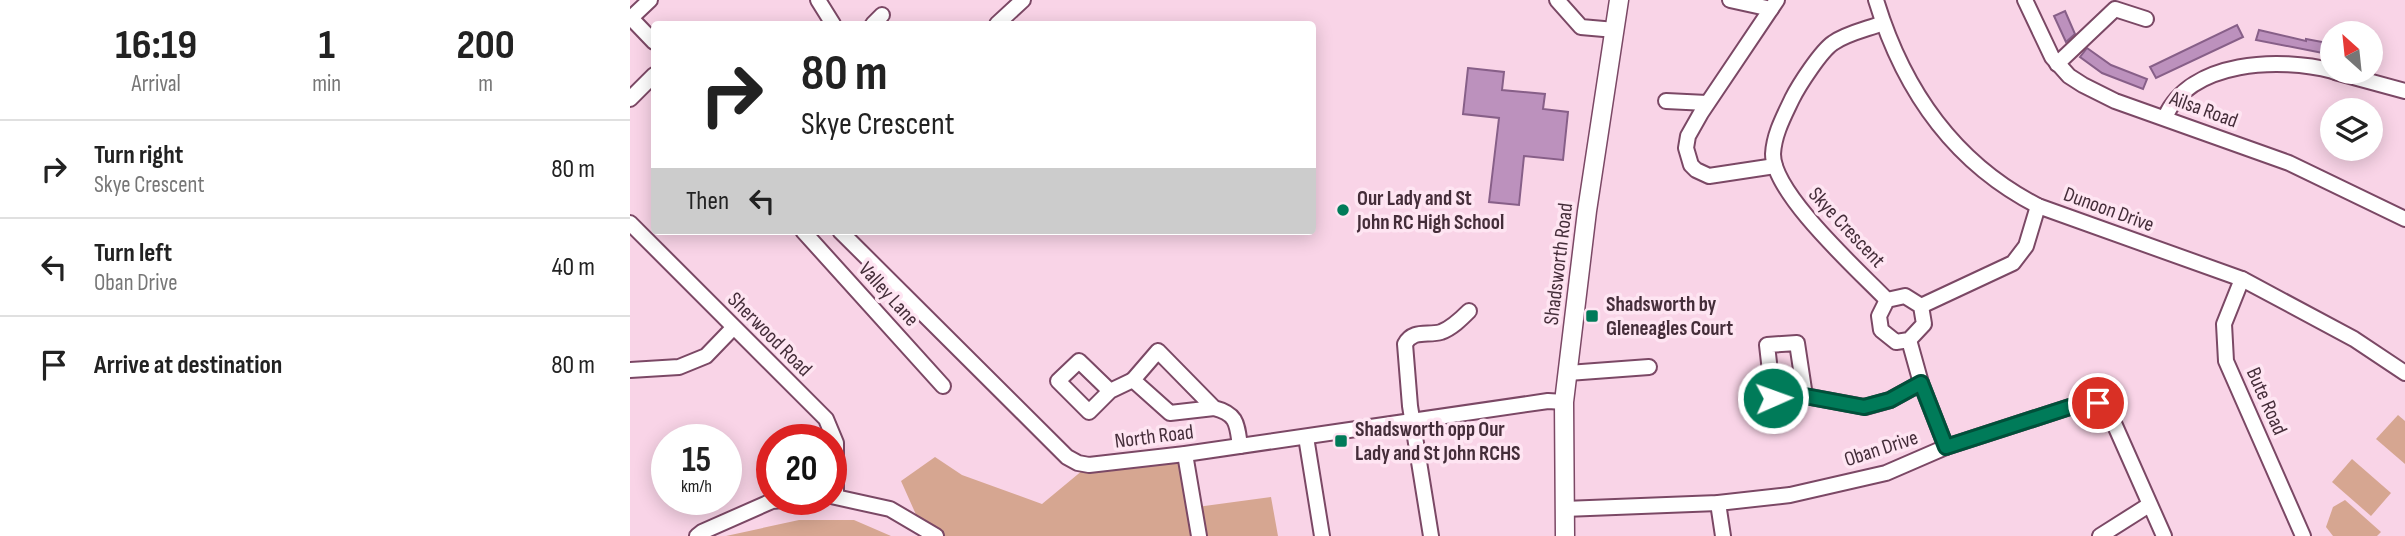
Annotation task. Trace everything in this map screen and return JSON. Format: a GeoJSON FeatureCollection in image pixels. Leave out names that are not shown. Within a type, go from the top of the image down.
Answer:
{"type":"FeatureCollection","features":[{"type":"Feature","properties":{"kind":"main road","name":"Shadsworth Road"},"geometry":{"type":"LineString","coordinates":[[1565,536],[1564,402],[1587,211],[1619,0]]}},
{"type":"Feature","properties":{"kind":"street"},"geometry":{"type":"LineString","coordinates":[[650,0],[631,18],[651,39]]}},
{"type":"Feature","properties":{"kind":"street"},"geometry":{"type":"LineString","coordinates":[[818,0],[830,21]]}},
{"type":"Feature","properties":{"kind":"street"},"geometry":{"type":"LineString","coordinates":[[1000,21],[1023,0]]}},
{"type":"Feature","properties":{"kind":"street"},"geometry":{"type":"LineString","coordinates":[[1557,0],[1581,27],[1615,30]]}},
{"type":"Feature","properties":{"kind":"street"},"geometry":{"type":"LineString","coordinates":[[1730,0],[1774,5],[1707,103],[1687,141],[1688,159],[1696,170],[1709,176],[1775,166],[1773,153],[1779,126],[1800,83],[1833,43],[1883,23]]}},
{"type":"Feature","properties":{"kind":"street","name":"Dunoon Drive"},"geometry":{"type":"LineString","coordinates":[[1877,0],[1883,23],[1922,104],[1955,145],[1980,169],[2038,206],[2242,279],[2354,339],[2405,373]]}},
{"type":"Feature","properties":{"kind":"street","name":"Ailsa Road"},"geometry":{"type":"LineString","coordinates":[[2025,0],[2044,43],[2057,64],[2069,76],[2096,93],[2289,163],[2405,219]]}},
{"type":"Feature","properties":{"kind":"street"},"geometry":{"type":"LineString","coordinates":[[2057,64],[2115,9],[2146,19]]}},
{"type":"Feature","properties":{"kind":"street"},"geometry":{"type":"LineString","coordinates":[[2165,117],[2184,91],[2206,78],[2231,69],[2264,65],[2320,67]]}},
{"type":"Feature","properties":{"kind":"street"},"geometry":{"type":"LineString","coordinates":[[630,99],[651,78]]}},
{"type":"Feature","properties":{"kind":"street"},"geometry":{"type":"LineString","coordinates":[[2380,84],[2405,91]]}},
{"type":"Feature","properties":{"kind":"street"},"geometry":{"type":"LineString","coordinates":[[1667,101],[1707,103]]}},
{"type":"Feature","properties":{"kind":"street","name":"Skye Crescent"},"geometry":{"type":"LineString","coordinates":[[1775,166],[1781,183],[1796,205],[1887,300]]}},
{"type":"Feature","properties":{"kind":"street"},"geometry":{"type":"LineString","coordinates":[[1922,306],[2013,263],[2026,246],[2038,206]]}},
{"type":"Feature","properties":{"kind":"street","name":"Sherwood Road"},"geometry":{"type":"LineString","coordinates":[[630,223],[828,424]]}},
{"type":"Feature","properties":{"kind":"street","name":"Valley Lane"},"geometry":{"type":"LineString","coordinates":[[807,235],[943,386]]}},
{"type":"Feature","properties":{"kind":"street","name":"North Road"},"geometry":{"type":"LineString","coordinates":[[844,235],[1067,457],[1078,463],[1089,465],[1185,454],[1548,401],[1564,402]]}},
{"type":"Feature","properties":{"kind":"street","name":"Bute Road"},"geometry":{"type":"LineString","coordinates":[[2242,279],[2224,324],[2226,361],[2303,536]]}},
{"type":"Feature","properties":{"kind":"street"},"geometry":{"type":"LineString","coordinates":[[1905,296],[1922,306],[1924,324],[1909,340],[1896,342],[1881,330],[1879,316],[1887,300],[1905,296]]}},
{"type":"Feature","properties":{"kind":"street"},"geometry":{"type":"LineString","coordinates":[[1431,536],[1412,421],[1405,349],[1407,339],[1416,334],[1445,330],[1469,311]]}},
{"type":"Feature","properties":{"kind":"street"},"geometry":{"type":"LineString","coordinates":[[630,370],[679,367],[706,355],[733,328]]}},
{"type":"Feature","properties":{"kind":"street"},"geometry":{"type":"LineString","coordinates":[[1909,340],[1921,383],[1946,447]]}},
{"type":"Feature","properties":{"kind":"street"},"geometry":{"type":"LineString","coordinates":[[1110,391],[1133,380],[1158,351],[1214,408]]}},
{"type":"Feature","properties":{"kind":"street"},"geometry":{"type":"LineString","coordinates":[[1568,373],[1649,367]]}},
{"type":"Feature","properties":{"kind":"street"},"geometry":{"type":"LineString","coordinates":[[1133,380],[1170,413],[1214,408],[1225,411],[1235,419],[1240,446]]}},
{"type":"Feature","properties":{"kind":"street"},"geometry":{"type":"LineString","coordinates":[[1805,396],[1864,407],[1890,400],[1921,383]]}},
{"type":"Feature","properties":{"kind":"street","name":"Oban Drive"},"geometry":{"type":"LineString","coordinates":[[1564,509],[1718,503],[1790,495],[1885,473],[1946,447],[2079,404],[2098,403],[2109,412],[2164,536]]}},
{"type":"Feature","properties":{"kind":"street"},"geometry":{"type":"LineString","coordinates":[[1306,437],[1322,536]]}},
{"type":"Feature","properties":{"kind":"street"},"geometry":{"type":"LineString","coordinates":[[1185,454],[1199,536]]}},
{"type":"Feature","properties":{"kind":"street"},"geometry":{"type":"LineString","coordinates":[[847,499],[890,509],[936,536]]}},
{"type":"Feature","properties":{"kind":"street"},"geometry":{"type":"LineString","coordinates":[[1718,503],[1723,536]]}},
{"type":"Feature","properties":{"kind":"street"},"geometry":{"type":"LineString","coordinates":[[2100,536],[2148,505]]}},
{"type":"Feature","properties":{"kind":"street"},"geometry":{"type":"LineString","coordinates":[[697,536],[756,507]]}},
{"type":"Feature","properties":{"kind":"shaded area"},"geometry":{"type":"Polygon","coordinates":[[[2398,415],[2405,421],[2405,464],[2376,439],[2398,415]]]}},
{"type":"Feature","properties":{"kind":"shaded area"},"geometry":{"type":"Polygon","coordinates":[[[1185,454],[1197,507],[1271,497],[1278,536],[930,536],[922,528],[901,481],[935,457],[962,475],[1042,504],[1089,465],[1185,454]]]}},
{"type":"Feature","properties":{"kind":"shaded area"},"geometry":{"type":"Polygon","coordinates":[[[2352,459],[2391,493],[2371,516],[2332,482],[2352,459]]]}},
{"type":"Feature","properties":{"kind":"shaded area"},"geometry":{"type":"Polygon","coordinates":[[[2345,500],[2381,532],[2377,536],[2333,536],[2326,527],[2333,507],[2345,500]]]}},
{"type":"Feature","properties":{"kind":"shaded area"},"geometry":{"type":"Polygon","coordinates":[[[799,520],[854,520],[891,536],[726,536],[799,520]]]}},
{"type":"Feature","properties":{"kind":"building"},"geometry":{"type":"Polygon","coordinates":[[[2065,11],[2075,34],[2066,42],[2054,16],[2065,11]]]}},
{"type":"Feature","properties":{"kind":"building"},"geometry":{"type":"Polygon","coordinates":[[[2237,25],[2243,37],[2156,78],[2150,67],[2237,25]]]}},
{"type":"Feature","properties":{"kind":"building"},"geometry":{"type":"Polygon","coordinates":[[[2259,30],[2320,42],[2320,52],[2256,40],[2259,30]]]}},
{"type":"Feature","properties":{"kind":"building"},"geometry":{"type":"Polygon","coordinates":[[[2087,48],[2111,65],[2147,79],[2143,89],[2102,73],[2080,57],[2087,48]]]}},
{"type":"Feature","properties":{"kind":"building"},"geometry":{"type":"Polygon","coordinates":[[[1468,68],[1504,72],[1502,90],[1545,94],[1543,109],[1568,112],[1563,160],[1524,156],[1519,205],[1489,202],[1499,118],[1463,114],[1468,68]]]}},
{"type":"Feature","properties":{"kind":"place","name":"Our Lady and St John RC High School"},"geometry":{"type":"Point","coordinates":[1343,210]}},
{"type":"Feature","properties":{"kind":"place","name":"Shadsworth by Gleneagles Court"},"geometry":{"type":"Point","coordinates":[1592,316]}},
{"type":"Feature","properties":{"kind":"place","name":"Shadsworth opp Our Lady and St John RCHS"},"geometry":{"type":"Point","coordinates":[1341,441]}},
{"type":"Feature","properties":{"kind":"route"},"geometry":{"type":"LineString","coordinates":[[1773,398],[1805,396],[1864,407],[1890,400],[1921,383],[1946,447],[2079,404],[2098,403]]}}]}
